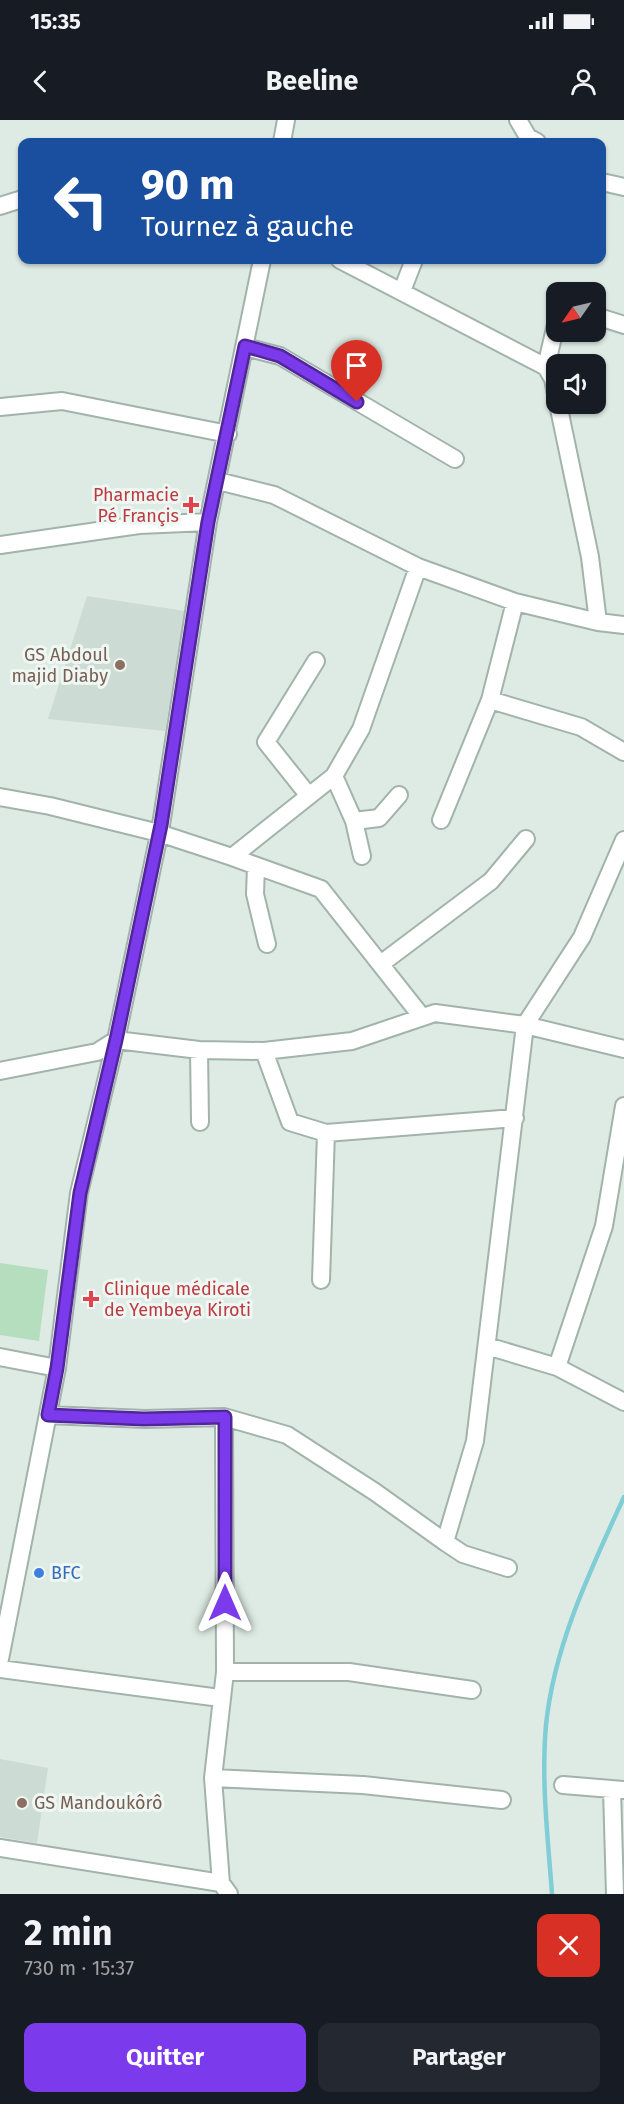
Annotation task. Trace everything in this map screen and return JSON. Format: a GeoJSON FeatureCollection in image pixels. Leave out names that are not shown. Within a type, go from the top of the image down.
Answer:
{"type":"FeatureCollection","features":[{"type":"Feature","properties":{"kind":"street"},"geometry":{"type":"LineString","coordinates":[[283,138],[285,120]]}},
{"type":"Feature","properties":{"kind":"street"},"geometry":{"type":"LineString","coordinates":[[518,120],[530,138]]}},
{"type":"Feature","properties":{"kind":"street"},"geometry":{"type":"LineString","coordinates":[[606,183],[624,187]]}},
{"type":"Feature","properties":{"kind":"street"},"geometry":{"type":"LineString","coordinates":[[0,206],[18,201]]}},
{"type":"Feature","properties":{"kind":"street"},"geometry":{"type":"LineString","coordinates":[[0,1659],[6,1606],[57,1368],[80,1193],[116,1040],[159,832],[208,522],[228,434],[261,264]]}},
{"type":"Feature","properties":{"kind":"street"},"geometry":{"type":"LineString","coordinates":[[348,264],[546,367]]}},
{"type":"Feature","properties":{"kind":"street"},"geometry":{"type":"LineString","coordinates":[[402,291],[412,264]]}},
{"type":"Feature","properties":{"kind":"street"},"geometry":{"type":"LineString","coordinates":[[606,319],[624,325]]}},
{"type":"Feature","properties":{"kind":"street"},"geometry":{"type":"LineString","coordinates":[[245,346],[280,356],[454,459]]}},
{"type":"Feature","properties":{"kind":"street"},"geometry":{"type":"LineString","coordinates":[[0,407],[62,401],[228,434]]}},
{"type":"Feature","properties":{"kind":"street"},"geometry":{"type":"LineString","coordinates":[[560,414],[590,557],[598,622]]}},
{"type":"Feature","properties":{"kind":"street"},"geometry":{"type":"LineString","coordinates":[[218,481],[274,495],[418,567],[515,602],[624,626]]}},
{"type":"Feature","properties":{"kind":"street"},"geometry":{"type":"LineString","coordinates":[[0,545],[139,525],[208,522]]}},
{"type":"Feature","properties":{"kind":"street"},"geometry":{"type":"LineString","coordinates":[[232,857],[334,776],[361,729],[418,567]]}},
{"type":"Feature","properties":{"kind":"street"},"geometry":{"type":"LineString","coordinates":[[441,820],[490,700],[515,602]]}},
{"type":"Feature","properties":{"kind":"street"},"geometry":{"type":"LineString","coordinates":[[309,796],[266,742],[316,660]]}},
{"type":"Feature","properties":{"kind":"street"},"geometry":{"type":"LineString","coordinates":[[490,700],[581,728],[624,752]]}},
{"type":"Feature","properties":{"kind":"street"},"geometry":{"type":"LineString","coordinates":[[334,776],[354,821],[363,856]]}},
{"type":"Feature","properties":{"kind":"street"},"geometry":{"type":"LineString","coordinates":[[354,821],[379,818],[399,795]]}},
{"type":"Feature","properties":{"kind":"street"},"geometry":{"type":"LineString","coordinates":[[0,797],[50,806],[159,832],[321,889],[382,963],[422,1017]]}},
{"type":"Feature","properties":{"kind":"street"},"geometry":{"type":"LineString","coordinates":[[382,963],[491,881],[526,839]]}},
{"type":"Feature","properties":{"kind":"street"},"geometry":{"type":"LineString","coordinates":[[445,1542],[475,1441],[525,1025],[582,937],[624,840]]}},
{"type":"Feature","properties":{"kind":"street"},"geometry":{"type":"LineString","coordinates":[[256,866],[255,894],[267,945]]}},
{"type":"Feature","properties":{"kind":"street"},"geometry":{"type":"LineString","coordinates":[[0,1071],[97,1052],[116,1040],[199,1050],[264,1051],[352,1041],[435,1013],[525,1025],[624,1049]]}},
{"type":"Feature","properties":{"kind":"street"},"geometry":{"type":"LineString","coordinates":[[199,1050],[200,1122]]}},
{"type":"Feature","properties":{"kind":"street"},"geometry":{"type":"LineString","coordinates":[[264,1051],[290,1122],[326,1133],[515,1119]]}},
{"type":"Feature","properties":{"kind":"street"},"geometry":{"type":"LineString","coordinates":[[557,1367],[604,1226],[624,1106]]}},
{"type":"Feature","properties":{"kind":"street"},"geometry":{"type":"LineString","coordinates":[[321,1280],[326,1133]]}},
{"type":"Feature","properties":{"kind":"street"},"geometry":{"type":"LineString","coordinates":[[487,1346],[557,1367],[624,1402]]}},
{"type":"Feature","properties":{"kind":"street"},"geometry":{"type":"LineString","coordinates":[[0,1357],[57,1368]]}},
{"type":"Feature","properties":{"kind":"street"},"geometry":{"type":"LineString","coordinates":[[48,1415],[144,1419],[225,1417],[287,1435],[375,1492],[463,1554],[508,1568]]}},
{"type":"Feature","properties":{"kind":"street"},"geometry":{"type":"LineString","coordinates":[[0,1848],[225,1889],[213,1778],[220,1698],[225,1672],[225,1417]]}},
{"type":"Feature","properties":{"kind":"street"},"geometry":{"type":"LineString","coordinates":[[0,1669],[220,1698]]}},
{"type":"Feature","properties":{"kind":"street"},"geometry":{"type":"LineString","coordinates":[[225,1672],[349,1672],[472,1690]]}},
{"type":"Feature","properties":{"kind":"street"},"geometry":{"type":"LineString","coordinates":[[213,1778],[363,1785],[502,1800]]}},
{"type":"Feature","properties":{"kind":"street"},"geometry":{"type":"LineString","coordinates":[[564,1785],[618,1790],[615,1894]]}},
{"type":"Feature","properties":{"kind":"shaded area","name":"GS Abdoul majid Diaby"},"geometry":{"type":"Polygon","coordinates":[[[87,596],[185,611],[165,731],[48,719],[87,596]]]}},
{"type":"Feature","properties":{"kind":"shaded area","name":"GS Mandoukôrô"},"geometry":{"type":"Polygon","coordinates":[[[0,1759],[48,1768],[37,1843],[0,1837],[0,1759]]]}},
{"type":"Feature","properties":{"kind":"green space"},"geometry":{"type":"Polygon","coordinates":[[[0,1263],[48,1270],[39,1341],[0,1335],[0,1263]]]}},
{"type":"Feature","properties":{"kind":"waterway"},"geometry":{"type":"LineString","coordinates":[[552,1894],[544,1767],[550,1695],[565,1637],[624,1497]]}},
{"type":"Feature","properties":{"kind":"place","name":"Pharmacie Pé Françis"},"geometry":{"type":"Point","coordinates":[191,505]}},
{"type":"Feature","properties":{"kind":"place","name":"GS Abdoul majid Diaby"},"geometry":{"type":"Point","coordinates":[120,665]}},
{"type":"Feature","properties":{"kind":"place","name":"Clinique médicale de Yembeya Kiroti"},"geometry":{"type":"Point","coordinates":[91,1299]}},
{"type":"Feature","properties":{"kind":"place","name":"BFC"},"geometry":{"type":"Point","coordinates":[39,1573]}},
{"type":"Feature","properties":{"kind":"place","name":"GS Mandoukôrô"},"geometry":{"type":"Point","coordinates":[22,1803]}},
{"type":"Feature","properties":{"kind":"route"},"geometry":{"type":"LineString","coordinates":[[225,1603],[225,1417],[144,1419],[48,1415],[57,1368],[80,1193],[116,1040],[158,842],[208,522],[245,346],[280,356],[357,402]]}}]}
